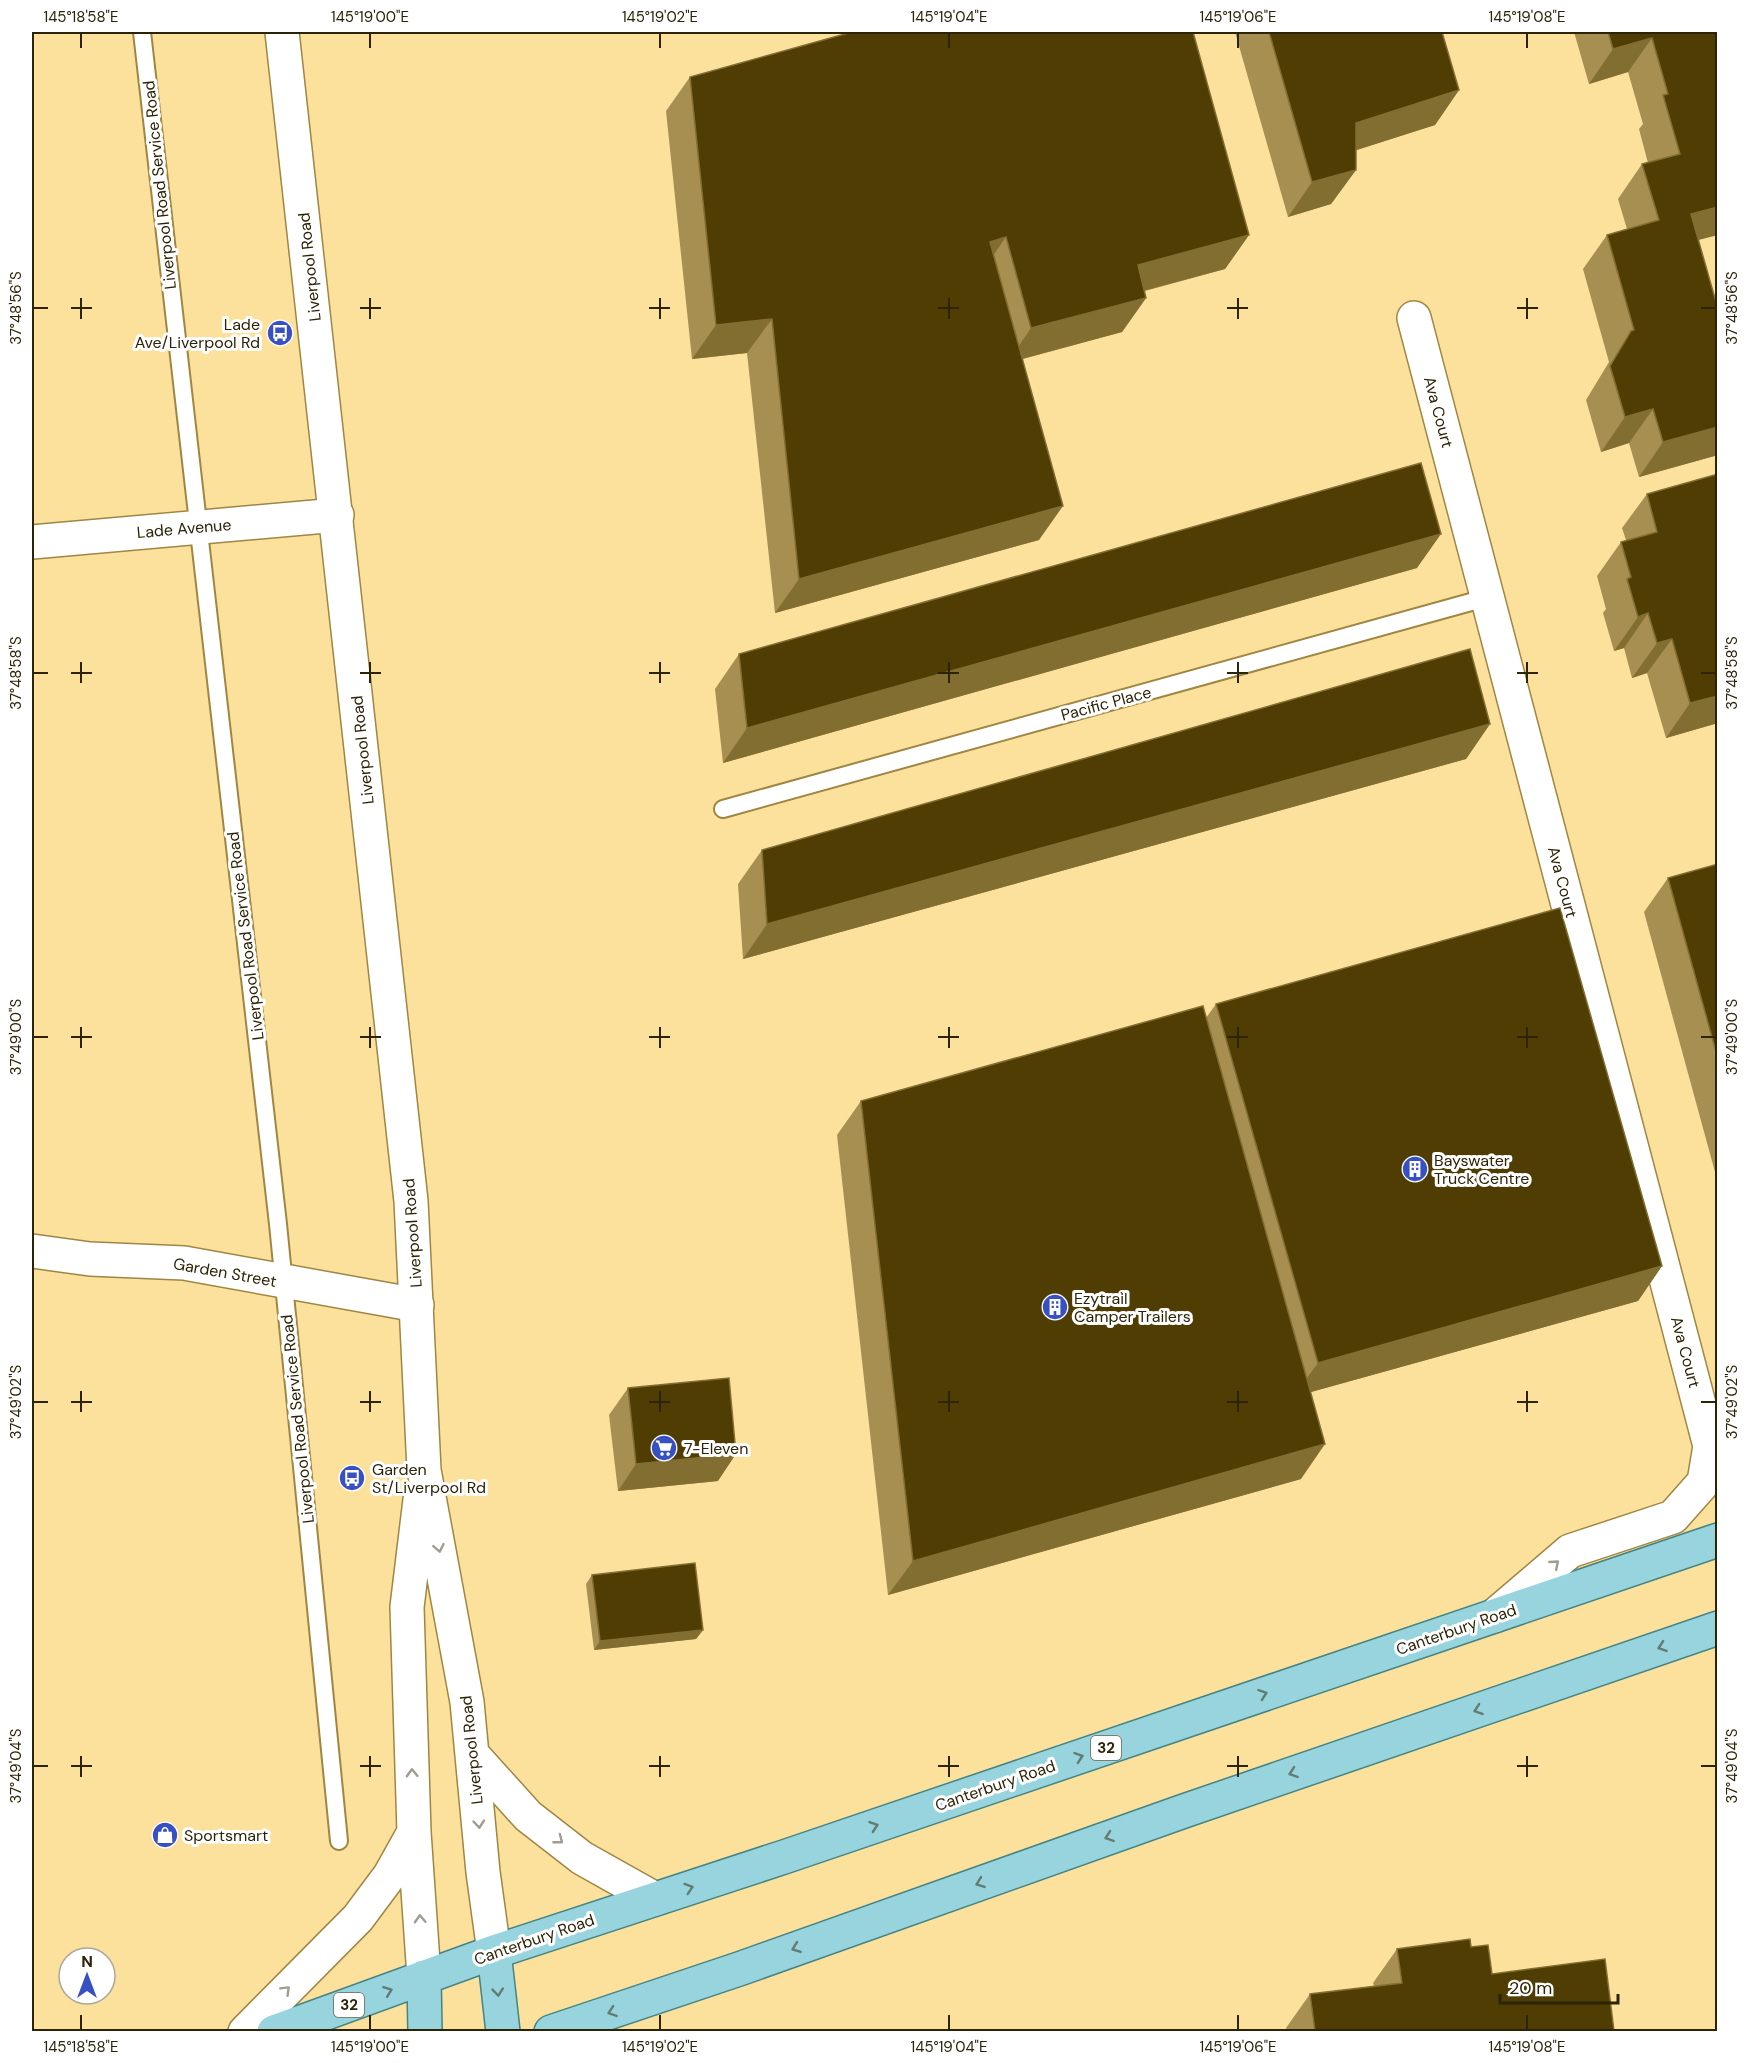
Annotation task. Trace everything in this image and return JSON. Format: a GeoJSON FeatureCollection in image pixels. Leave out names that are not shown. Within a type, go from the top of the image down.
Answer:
{"type":"FeatureCollection","features":[{"type":"Feature","properties":{"kind":"main road","name":"Liverpool Road"},"geometry":{"type":"LineString","coordinates":[[282,32],[411,1201],[424,1470],[467,1702],[483,1872],[503,2031]]}},
{"type":"Feature","properties":{"kind":"main road","name":"Ava Court"},"geometry":{"type":"LineString","coordinates":[[1414,318],[1714,1449],[1704,1482],[1673,1517],[1570,1551],[1494,1616]]}},
{"type":"Feature","properties":{"kind":"main road","name":"Lade Avenue"},"geometry":{"type":"LineString","coordinates":[[32,542],[337,515]]}},
{"type":"Feature","properties":{"kind":"main road","name":"Garden Street"},"geometry":{"type":"LineString","coordinates":[[32,1251],[90,1259],[184,1263],[417,1305]]}},
{"type":"Feature","properties":{"kind":"main road","name":"Liverpool Road"},"geometry":{"type":"LineString","coordinates":[[424,1470],[408,1607],[414,1832],[426,2031]]}},
{"type":"Feature","properties":{"kind":"main road","name":"Canterbury Road"},"geometry":{"type":"LineString","coordinates":[[274,2031],[494,1952],[1718,1540]]}},
{"type":"Feature","properties":{"kind":"main road"},"geometry":{"type":"LineString","coordinates":[[551,2031],[739,1969],[1184,1810],[1718,1628]]}},
{"type":"Feature","properties":{"kind":"main road"},"geometry":{"type":"LineString","coordinates":[[472,1755],[537,1824],[582,1858],[655,1899]]}},
{"type":"Feature","properties":{"kind":"main road"},"geometry":{"type":"LineString","coordinates":[[245,2031],[357,1918],[390,1875],[414,1832]]}},
{"type":"Feature","properties":{"kind":"lane","name":"Liverpool Road Service Road"},"geometry":{"type":"LineString","coordinates":[[142,32],[284,1282],[339,1841]]}},
{"type":"Feature","properties":{"kind":"lane","name":"Pacific Place"},"geometry":{"type":"LineString","coordinates":[[723,809],[1489,597]]}},
{"type":"Feature","properties":{"kind":"building"},"geometry":{"type":"Polygon","coordinates":[[[852,32],[1193,32],[1249,235],[1138,265],[1146,298],[1031,328],[1006,237],[990,242],[1063,506],[799,579],[772,319],[716,325],[690,77],[852,32]]]}},
{"type":"Feature","properties":{"kind":"building"},"geometry":{"type":"Polygon","coordinates":[[[1269,32],[1442,32],[1459,90],[1356,123],[1356,170],[1312,182],[1269,32]]]}},
{"type":"Feature","properties":{"kind":"building"},"geometry":{"type":"Polygon","coordinates":[[[1608,32],[1718,32],[1718,207],[1691,214],[1718,309],[1718,427],[1663,442],[1653,409],[1625,417],[1610,366],[1631,331],[1634,330],[1607,235],[1659,220],[1642,164],[1680,154],[1663,95],[1668,94],[1652,38],[1613,49],[1608,32]]]}},
{"type":"Feature","properties":{"kind":"building"},"geometry":{"type":"Polygon","coordinates":[[[1421,463],[1441,534],[747,728],[739,654],[1421,463]]]}},
{"type":"Feature","properties":{"kind":"building"},"geometry":{"type":"Polygon","coordinates":[[[1718,474],[1718,696],[1690,703],[1672,639],[1657,643],[1648,613],[1638,617],[1627,579],[1631,577],[1621,542],[1657,532],[1647,494],[1718,474]]]}},
{"type":"Feature","properties":{"kind":"building"},"geometry":{"type":"Polygon","coordinates":[[[1470,649],[1490,724],[767,924],[762,850],[1470,649]]]}},
{"type":"Feature","properties":{"kind":"building"},"geometry":{"type":"Polygon","coordinates":[[[1718,864],[1718,1059],[1668,878],[1718,864]]]}},
{"type":"Feature","properties":{"kind":"building","name":"Bayswater Truck Centre"},"geometry":{"type":"Polygon","coordinates":[[[1560,908],[1662,1266],[1318,1363],[1216,1004],[1560,908]]]}},
{"type":"Feature","properties":{"kind":"building","name":"Ezytrail Camper Trailers"},"geometry":{"type":"Polygon","coordinates":[[[1203,1006],[1325,1444],[913,1561],[861,1101],[1203,1006]]]}},
{"type":"Feature","properties":{"kind":"building"},"geometry":{"type":"Polygon","coordinates":[[[729,1378],[736,1454],[636,1464],[628,1388],[729,1378]]]}},
{"type":"Feature","properties":{"kind":"building"},"geometry":{"type":"Polygon","coordinates":[[[695,1563],[703,1630],[600,1641],[592,1575],[695,1563]]]}},
{"type":"Feature","properties":{"kind":"building"},"geometry":{"type":"Polygon","coordinates":[[[1470,1939],[1471,1947],[1488,1945],[1492,1974],[1605,1959],[1614,2031],[1315,2031],[1310,1994],[1402,1983],[1397,1949],[1470,1939]]]}},
{"type":"Feature","properties":{"kind":"place","name":"Lade Ave/Liverpool Rd"},"geometry":{"type":"Point","coordinates":[280,333]}},
{"type":"Feature","properties":{"kind":"place","name":"Bayswater Truck Centre"},"geometry":{"type":"Point","coordinates":[1415,1169]}},
{"type":"Feature","properties":{"kind":"place","name":"Ezytrail Camper Trailers"},"geometry":{"type":"Point","coordinates":[1055,1307]}},
{"type":"Feature","properties":{"kind":"place","name":"7-Eleven"},"geometry":{"type":"Point","coordinates":[664,1448]}},
{"type":"Feature","properties":{"kind":"place","name":"Garden St/Liverpool Rd"},"geometry":{"type":"Point","coordinates":[352,1478]}},
{"type":"Feature","properties":{"kind":"place","name":"Sportsmart"},"geometry":{"type":"Point","coordinates":[165,1835]}}]}
